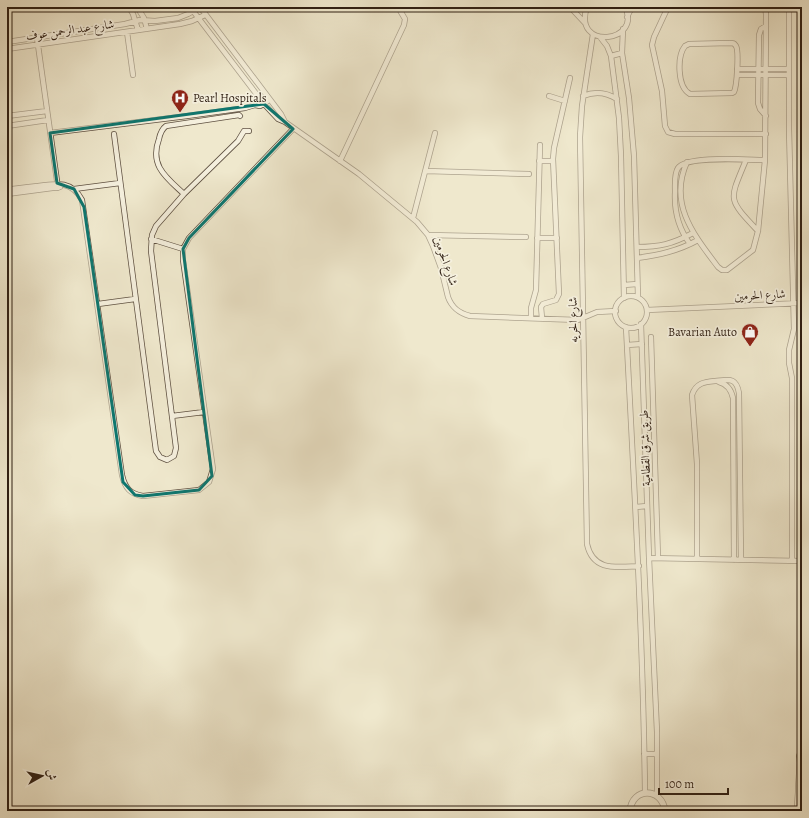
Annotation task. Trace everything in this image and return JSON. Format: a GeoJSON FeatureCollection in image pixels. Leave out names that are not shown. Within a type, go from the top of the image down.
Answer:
{"type":"FeatureCollection","features":[{"type":"Feature","properties":{"kind":"highway"},"geometry":{"type":"LineString","coordinates":[[798,811],[802,737]]}},
{"type":"Feature","properties":{"kind":"street"},"geometry":{"type":"LineString","coordinates":[[129,7],[138,30]]}},
{"type":"Feature","properties":{"kind":"street"},"geometry":{"type":"LineString","coordinates":[[137,7],[145,21],[146,29]]}},
{"type":"Feature","properties":{"kind":"street","name":"شارع عبد الرحمن عوف"},"geometry":{"type":"LineString","coordinates":[[7,42],[135,22],[178,18],[192,9],[200,7]]}},
{"type":"Feature","properties":{"kind":"street","name":"شارع الحرمين"},"geometry":{"type":"LineString","coordinates":[[200,7],[264,94],[281,114],[285,122]]}},
{"type":"Feature","properties":{"kind":"street"},"geometry":{"type":"LineString","coordinates":[[340,161],[404,25],[405,19],[398,7]]}},
{"type":"Feature","properties":{"kind":"street"},"geometry":{"type":"LineString","coordinates":[[570,7],[593,34],[600,37],[613,37],[619,34],[623,29]]}},
{"type":"Feature","properties":{"kind":"street"},"geometry":{"type":"LineString","coordinates":[[586,7],[584,19],[586,24]]}},
{"type":"Feature","properties":{"kind":"street"},"geometry":{"type":"LineString","coordinates":[[625,7],[627,17]]}},
{"type":"Feature","properties":{"kind":"street"},"geometry":{"type":"LineString","coordinates":[[632,7],[623,29],[622,53],[633,136],[638,298]]}},
{"type":"Feature","properties":{"kind":"street"},"geometry":{"type":"LineString","coordinates":[[668,7],[654,37],[652,45],[662,90],[665,126],[668,132],[674,134],[766,134]]}},
{"type":"Feature","properties":{"kind":"street"},"geometry":{"type":"LineString","coordinates":[[687,162],[681,181],[681,196],[686,219],[698,240],[718,267],[722,270],[726,270],[753,250],[758,231],[766,134],[765,7]]}},
{"type":"Feature","properties":{"kind":"street"},"geometry":{"type":"LineString","coordinates":[[789,7],[789,129],[794,332],[789,349],[789,362],[792,378],[792,561]]}},
{"type":"Feature","properties":{"kind":"street","name":"شارع الحرمين"},"geometry":{"type":"LineString","coordinates":[[192,9],[198,19],[259,98],[278,119],[285,122],[364,178],[413,218],[428,235],[439,263],[450,303],[459,312],[470,316],[578,320],[597,312],[616,311]]}},
{"type":"Feature","properties":{"kind":"street","name":"شارع عبد الرحمن عوف"},"geometry":{"type":"LineString","coordinates":[[7,49],[180,24],[198,19],[205,15]]}},
{"type":"Feature","properties":{"kind":"street"},"geometry":{"type":"LineString","coordinates":[[766,26],[761,29],[759,35],[758,75],[759,105],[766,116]]}},
{"type":"Feature","properties":{"kind":"street"},"geometry":{"type":"LineString","coordinates":[[127,32],[133,75]]}},
{"type":"Feature","properties":{"kind":"street","name":"شارع الحريه"},"geometry":{"type":"LineString","coordinates":[[593,34],[583,96],[580,137],[582,319],[588,548],[596,561],[606,566],[639,566]]}},
{"type":"Feature","properties":{"kind":"street"},"geometry":{"type":"LineString","coordinates":[[600,37],[607,46],[611,56],[617,99],[621,156],[624,298]]}},
{"type":"Feature","properties":{"kind":"street"},"geometry":{"type":"LineString","coordinates":[[37,38],[57,186]]}},
{"type":"Feature","properties":{"kind":"street"},"geometry":{"type":"LineString","coordinates":[[732,43],[737,48],[737,69],[736,89],[733,93],[688,93],[684,88],[680,76],[682,50],[689,44],[732,43]]}},
{"type":"Feature","properties":{"kind":"street"},"geometry":{"type":"LineString","coordinates":[[611,56],[622,53]]}},
{"type":"Feature","properties":{"kind":"street"},"geometry":{"type":"LineString","coordinates":[[737,69],[789,68]]}},
{"type":"Feature","properties":{"kind":"street"},"geometry":{"type":"LineString","coordinates":[[737,75],[789,75]]}},
{"type":"Feature","properties":{"kind":"street"},"geometry":{"type":"LineString","coordinates":[[542,318],[542,304],[556,300],[559,296],[553,161],[554,148],[570,78]]}},
{"type":"Feature","properties":{"kind":"street"},"geometry":{"type":"LineString","coordinates":[[583,96],[598,93],[610,95],[617,99]]}},
{"type":"Feature","properties":{"kind":"street"},"geometry":{"type":"LineString","coordinates":[[255,105],[259,98],[264,94]]}},
{"type":"Feature","properties":{"kind":"street"},"geometry":{"type":"LineString","coordinates":[[549,96],[565,101]]}},
{"type":"Feature","properties":{"kind":"street"},"geometry":{"type":"LineString","coordinates":[[50,133],[247,108],[255,105],[260,106],[269,100]]}},
{"type":"Feature","properties":{"kind":"street"},"geometry":{"type":"LineString","coordinates":[[7,116],[47,111]]}},
{"type":"Feature","properties":{"kind":"street"},"geometry":{"type":"LineString","coordinates":[[196,115],[196,121]]}},
{"type":"Feature","properties":{"kind":"street"},"geometry":{"type":"LineString","coordinates":[[187,116],[188,123]]}},
{"type":"Feature","properties":{"kind":"street"},"geometry":{"type":"LineString","coordinates":[[184,194],[163,174],[156,156],[159,138],[164,127],[196,121],[240,116]]}},
{"type":"Feature","properties":{"kind":"street"},"geometry":{"type":"LineString","coordinates":[[7,126],[48,120]]}},
{"type":"Feature","properties":{"kind":"street"},"geometry":{"type":"LineString","coordinates":[[7,190],[68,186],[79,194],[84,207],[123,482],[128,490],[135,494],[144,496],[199,490],[205,486],[212,476],[213,469],[183,260],[183,249],[189,238],[293,129]]}},
{"type":"Feature","properties":{"kind":"street"},"geometry":{"type":"LineString","coordinates":[[114,134],[156,450],[160,458],[163,459],[171,458],[176,452],[150,251],[151,239],[156,226],[184,194],[238,141],[244,131],[249,131]]}},
{"type":"Feature","properties":{"kind":"street"},"geometry":{"type":"LineString","coordinates":[[413,218],[435,133]]}},
{"type":"Feature","properties":{"kind":"street"},"geometry":{"type":"LineString","coordinates":[[531,318],[531,308],[536,290],[540,145]]}},
{"type":"Feature","properties":{"kind":"street"},"geometry":{"type":"LineString","coordinates":[[690,244],[685,237],[677,217],[674,196],[676,171],[681,164],[696,160],[765,160]]}},
{"type":"Feature","properties":{"kind":"street"},"geometry":{"type":"LineString","coordinates":[[746,160],[734,188],[733,198],[737,208],[758,231]]}},
{"type":"Feature","properties":{"kind":"street"},"geometry":{"type":"LineString","coordinates":[[540,161],[553,161]]}},
{"type":"Feature","properties":{"kind":"street"},"geometry":{"type":"LineString","coordinates":[[426,171],[529,174]]}},
{"type":"Feature","properties":{"kind":"street"},"geometry":{"type":"LineString","coordinates":[[74,189],[120,183]]}},
{"type":"Feature","properties":{"kind":"street"},"geometry":{"type":"LineString","coordinates":[[7,194],[57,186]]}},
{"type":"Feature","properties":{"kind":"street"},"geometry":{"type":"LineString","coordinates":[[674,196],[681,196]]}},
{"type":"Feature","properties":{"kind":"street"},"geometry":{"type":"LineString","coordinates":[[637,247],[668,245],[693,232]]}},
{"type":"Feature","properties":{"kind":"street"},"geometry":{"type":"LineString","coordinates":[[428,235],[526,238]]}},
{"type":"Feature","properties":{"kind":"street"},"geometry":{"type":"LineString","coordinates":[[538,238],[557,238]]}},
{"type":"Feature","properties":{"kind":"street"},"geometry":{"type":"LineString","coordinates":[[151,239],[183,249]]}},
{"type":"Feature","properties":{"kind":"street"},"geometry":{"type":"LineString","coordinates":[[637,258],[664,254],[698,240]]}},
{"type":"Feature","properties":{"kind":"street"},"geometry":{"type":"LineString","coordinates":[[624,285],[638,284]]}},
{"type":"Feature","properties":{"kind":"street"},"geometry":{"type":"LineString","coordinates":[[628,296],[638,298],[644,302],[647,310],[646,318],[641,324],[634,328],[626,327],[618,321],[616,311],[618,303],[628,296]]}},
{"type":"Feature","properties":{"kind":"street"},"geometry":{"type":"LineString","coordinates":[[98,304],[135,299]]}},
{"type":"Feature","properties":{"kind":"street","name":"شارع الحرمين"},"geometry":{"type":"LineString","coordinates":[[647,310],[802,303]]}},
{"type":"Feature","properties":{"kind":"street"},"geometry":{"type":"LineString","coordinates":[[641,324],[657,754],[657,796]]}},
{"type":"Feature","properties":{"kind":"street"},"geometry":{"type":"LineString","coordinates":[[626,327],[639,566],[645,793]]}},
{"type":"Feature","properties":{"kind":"street","name":"طريق شرق القطامية"},"geometry":{"type":"LineString","coordinates":[[651,337],[658,558]]}},
{"type":"Feature","properties":{"kind":"street"},"geometry":{"type":"LineString","coordinates":[[627,345],[642,344]]}},
{"type":"Feature","properties":{"kind":"street"},"geometry":{"type":"LineString","coordinates":[[698,559],[697,464],[692,395],[701,383],[730,380],[735,383],[739,391],[740,405],[741,560]]}},
{"type":"Feature","properties":{"kind":"street"},"geometry":{"type":"LineString","coordinates":[[717,381],[729,388],[732,395],[733,405],[734,560]]}},
{"type":"Feature","properties":{"kind":"street"},"geometry":{"type":"LineString","coordinates":[[733,405],[740,405]]}},
{"type":"Feature","properties":{"kind":"street"},"geometry":{"type":"LineString","coordinates":[[172,416],[204,412]]}},
{"type":"Feature","properties":{"kind":"street"},"geometry":{"type":"LineString","coordinates":[[734,467],[740,467]]}},
{"type":"Feature","properties":{"kind":"street"},"geometry":{"type":"LineString","coordinates":[[636,507],[647,506]]}},
{"type":"Feature","properties":{"kind":"street"},"geometry":{"type":"LineString","coordinates":[[734,520],[741,520]]}},
{"type":"Feature","properties":{"kind":"street"},"geometry":{"type":"LineString","coordinates":[[649,558],[802,561]]}},
{"type":"Feature","properties":{"kind":"street"},"geometry":{"type":"LineString","coordinates":[[644,754],[657,754]]}},
{"type":"Feature","properties":{"kind":"street"},"geometry":{"type":"LineString","coordinates":[[628,810],[634,798],[645,793],[657,796],[663,802],[665,811]]}},
{"type":"Feature","properties":{"kind":"highlighted area"},"geometry":{"type":"Polygon","coordinates":[[[264,104],[293,129],[189,238],[183,249],[212,476],[199,490],[143,496],[135,495],[123,482],[84,207],[74,189],[57,183],[50,133],[264,104]]]}},
{"type":"Feature","properties":{"kind":"place","name":"Pearl Hospitals"},"geometry":{"type":"Point","coordinates":[180,113]}},
{"type":"Feature","properties":{"kind":"place","name":"Bavarian Auto"},"geometry":{"type":"Point","coordinates":[750,347]}}]}
